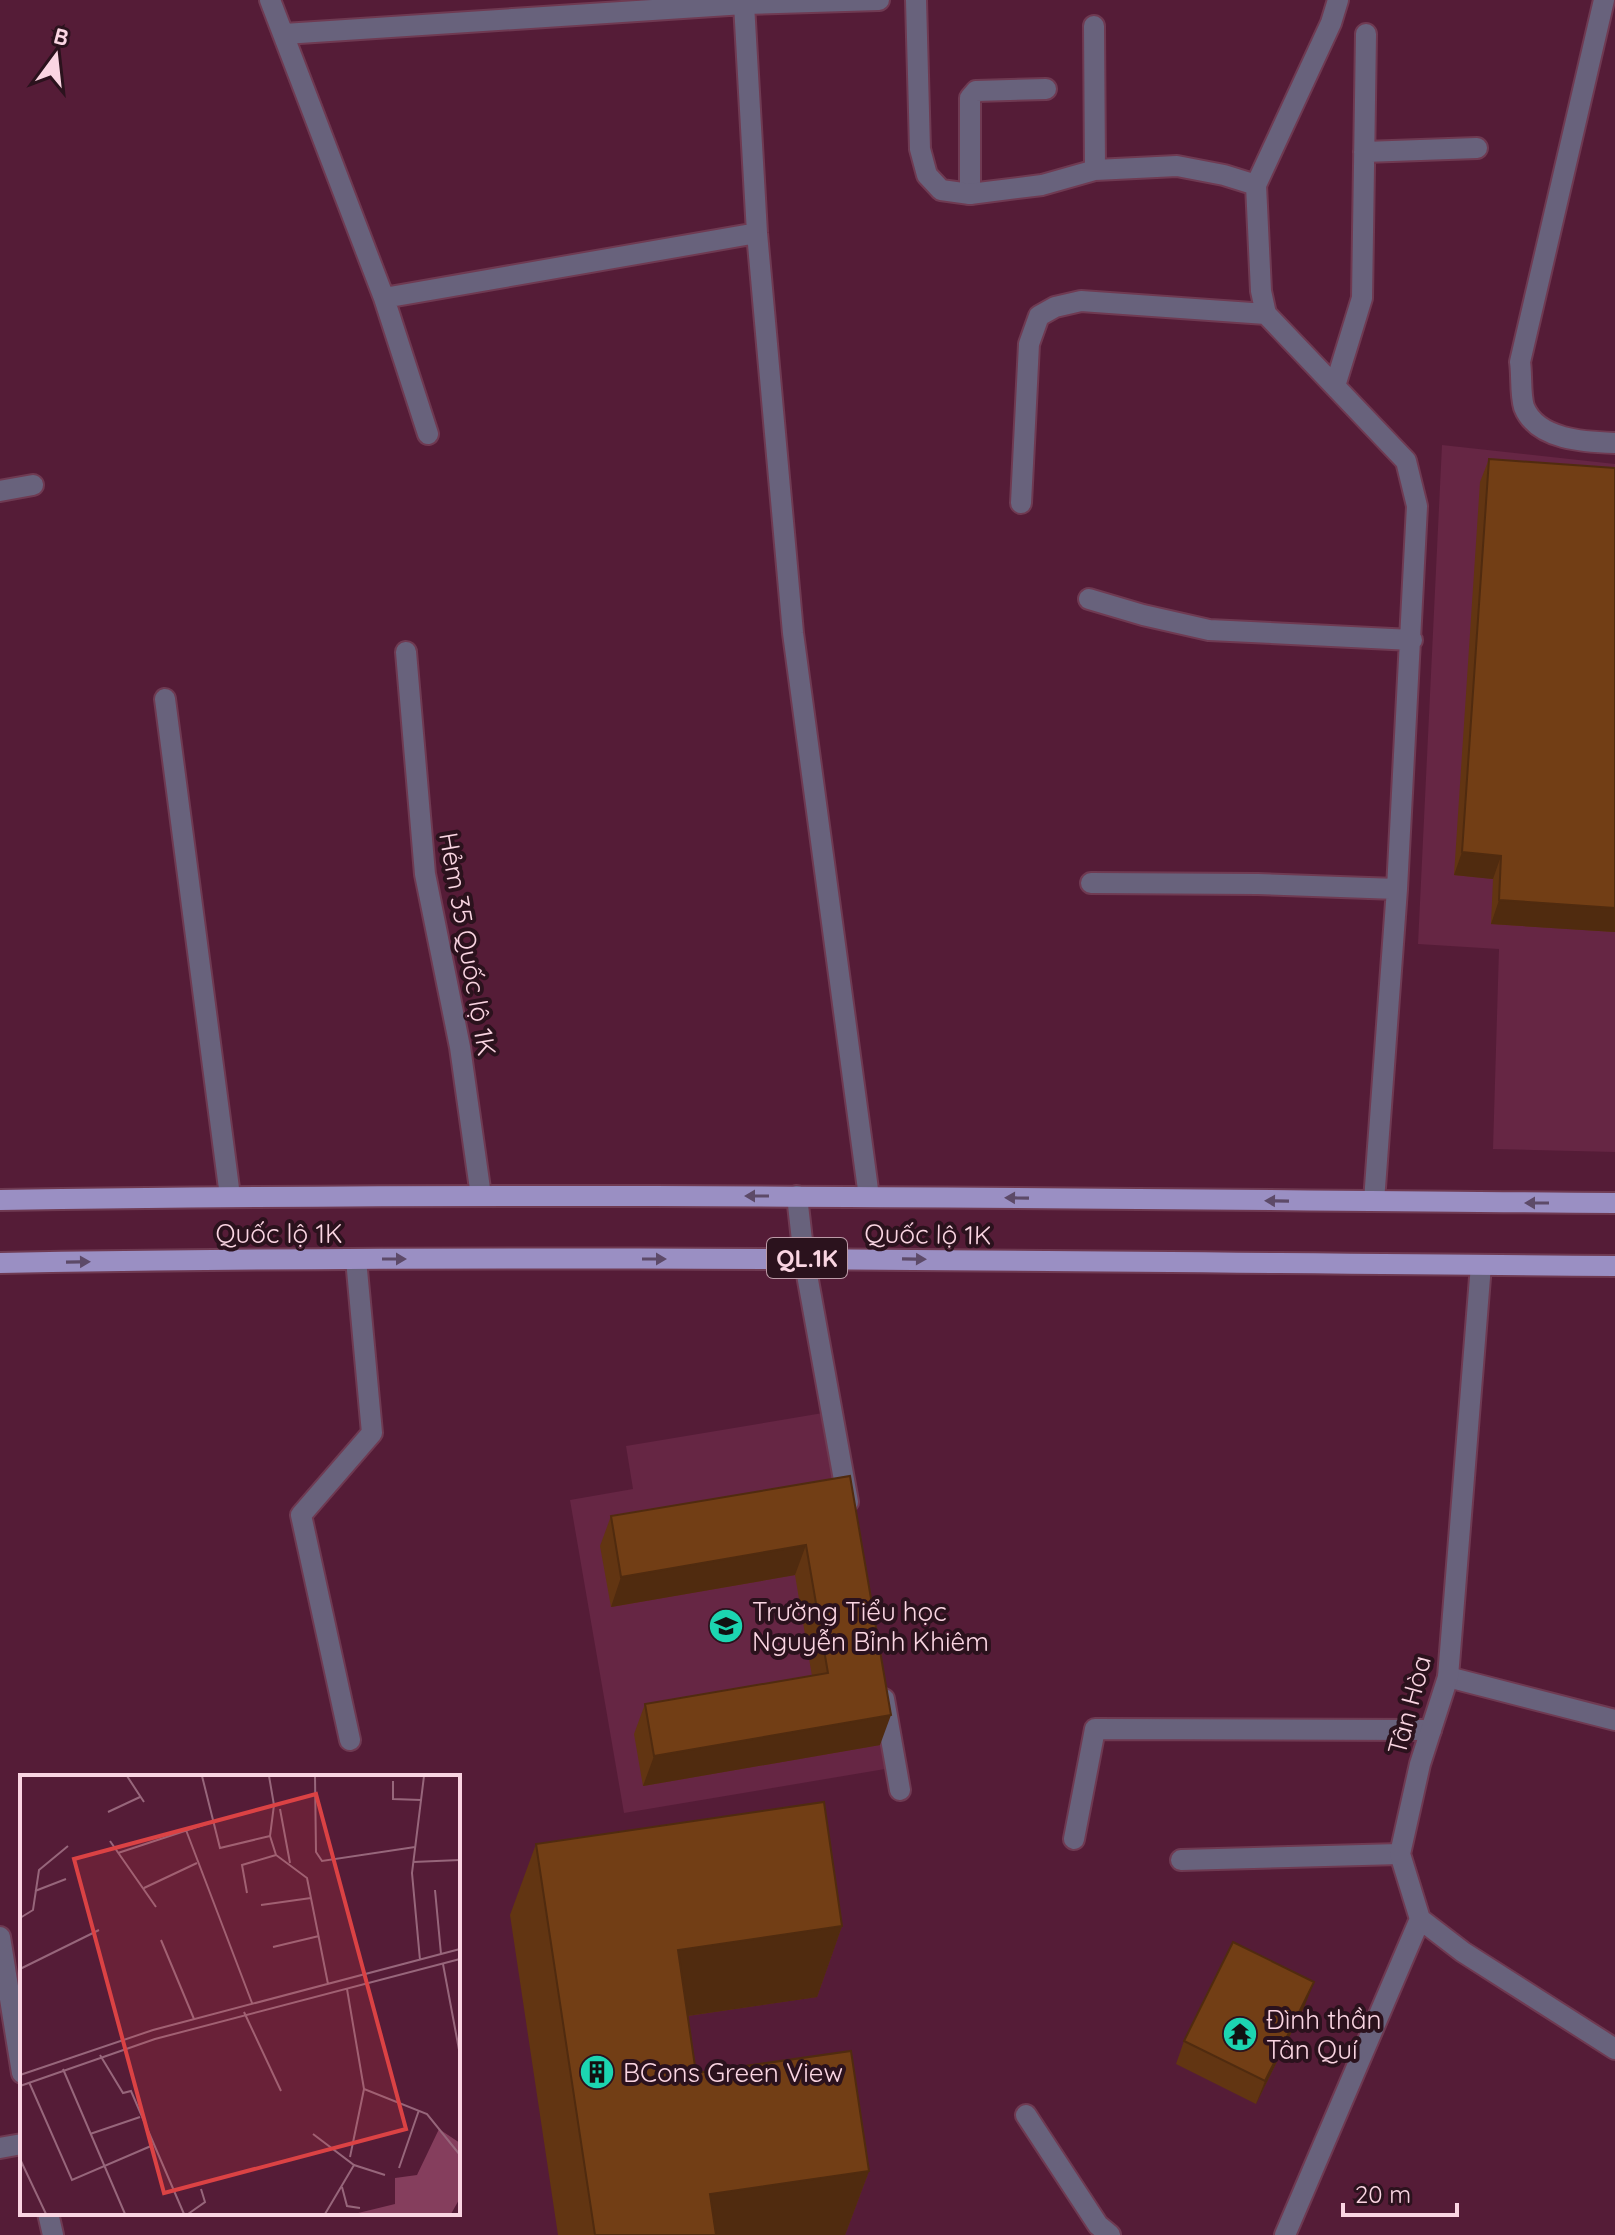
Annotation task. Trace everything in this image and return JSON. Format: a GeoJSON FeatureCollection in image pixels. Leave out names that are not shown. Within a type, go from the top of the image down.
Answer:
{"type":"FeatureCollection","features":[{"type":"Feature","properties":{"kind":"main road","name":"Quốc lộ 1K"},"geometry":{"type":"LineString","coordinates":[[0,1200],[230,1196],[797,1196],[1615,1203]]}},
{"type":"Feature","properties":{"kind":"main road","name":"Quốc lộ 1K"},"geometry":{"type":"LineString","coordinates":[[0,1263],[804,1258],[1615,1266]]}},
{"type":"Feature","properties":{"kind":"street"},"geometry":{"type":"LineString","coordinates":[[270,0],[384,298],[428,434]]}},
{"type":"Feature","properties":{"kind":"street"},"geometry":{"type":"LineString","coordinates":[[284,34],[744,4],[879,0]]}},
{"type":"Feature","properties":{"kind":"street"},"geometry":{"type":"LineString","coordinates":[[916,0],[920,149],[927,175],[941,190],[970,194],[1042,185],[1095,170],[1177,166],[1256,185]]}},
{"type":"Feature","properties":{"kind":"street"},"geometry":{"type":"LineString","coordinates":[[1338,0],[1331,23],[1256,185],[1261,291],[1266,314],[1406,461],[1417,506],[1397,889],[1374,1201]]}},
{"type":"Feature","properties":{"kind":"street"},"geometry":{"type":"LineString","coordinates":[[1604,0],[1520,362],[1524,407],[1542,428],[1584,442],[1615,443]]}},
{"type":"Feature","properties":{"kind":"street"},"geometry":{"type":"LineString","coordinates":[[744,4],[757,233],[793,633],[869,1197]]}},
{"type":"Feature","properties":{"kind":"street"},"geometry":{"type":"LineString","coordinates":[[1094,26],[1095,170]]}},
{"type":"Feature","properties":{"kind":"street"},"geometry":{"type":"LineString","coordinates":[[1335,386],[1362,298],[1366,34]]}},
{"type":"Feature","properties":{"kind":"street"},"geometry":{"type":"LineString","coordinates":[[970,194],[970,98],[976,91],[990,89],[1046,89]]}},
{"type":"Feature","properties":{"kind":"street"},"geometry":{"type":"LineString","coordinates":[[1364,152],[1477,148]]}},
{"type":"Feature","properties":{"kind":"street"},"geometry":{"type":"LineString","coordinates":[[384,298],[757,233]]}},
{"type":"Feature","properties":{"kind":"street"},"geometry":{"type":"LineString","coordinates":[[1021,503],[1029,344],[1039,316],[1055,307],[1081,301],[1266,314]]}},
{"type":"Feature","properties":{"kind":"street"},"geometry":{"type":"LineString","coordinates":[[0,491],[33,485]]}},
{"type":"Feature","properties":{"kind":"street"},"geometry":{"type":"LineString","coordinates":[[1089,599],[1209,630],[1412,640]]}},
{"type":"Feature","properties":{"kind":"street","name":"Hẻm 35 Quốc lộ 1K"},"geometry":{"type":"LineString","coordinates":[[406,652],[425,874],[458,1033],[481,1196]]}},
{"type":"Feature","properties":{"kind":"street"},"geometry":{"type":"LineString","coordinates":[[165,699],[230,1196]]}},
{"type":"Feature","properties":{"kind":"street"},"geometry":{"type":"LineString","coordinates":[[1091,883],[1397,889]]}},
{"type":"Feature","properties":{"kind":"street"},"geometry":{"type":"LineString","coordinates":[[797,1196],[804,1258],[852,1524]]}},
{"type":"Feature","properties":{"kind":"street"},"geometry":{"type":"LineString","coordinates":[[350,1740],[301,1515],[372,1433],[356,1259]]}},
{"type":"Feature","properties":{"kind":"street","name":"Tân Hòa"},"geometry":{"type":"LineString","coordinates":[[1420,1919],[1400,1854],[1420,1764],[1448,1677],[1481,1265]]}},
{"type":"Feature","properties":{"kind":"street"},"geometry":{"type":"LineString","coordinates":[[1448,1677],[1615,1720]]}},
{"type":"Feature","properties":{"kind":"street"},"geometry":{"type":"LineString","coordinates":[[880,1680],[900,1790]]}},
{"type":"Feature","properties":{"kind":"street"},"geometry":{"type":"LineString","coordinates":[[1074,1839],[1095,1729],[1431,1730]]}},
{"type":"Feature","properties":{"kind":"street"},"geometry":{"type":"LineString","coordinates":[[1181,1860],[1400,1854]]}},
{"type":"Feature","properties":{"kind":"street"},"geometry":{"type":"LineString","coordinates":[[1285,2235],[1420,1919],[1463,1952],[1615,2049]]}},
{"type":"Feature","properties":{"kind":"street"},"geometry":{"type":"LineString","coordinates":[[0,1937],[20,2061]]}},
{"type":"Feature","properties":{"kind":"street"},"geometry":{"type":"LineString","coordinates":[[1026,2115],[1098,2225],[1110,2235]]}},
{"type":"Feature","properties":{"kind":"street"},"geometry":{"type":"LineString","coordinates":[[0,2148],[20,2144]]}},
{"type":"Feature","properties":{"kind":"street"},"geometry":{"type":"LineString","coordinates":[[48,2215],[53,2235]]}},
{"type":"Feature","properties":{"kind":"shaded area"},"geometry":{"type":"Polygon","coordinates":[[[1442,445],[1615,464],[1615,1152],[1493,1149],[1499,949],[1418,944],[1442,445]]]}},
{"type":"Feature","properties":{"kind":"shaded area","name":"Trường Tiểu học Nguyễn Bỉnh Khiêm"},"geometry":{"type":"Polygon","coordinates":[[[823,1413],[885,1769],[624,1813],[570,1500],[633,1489],[626,1446],[823,1413]]]}},
{"type":"Feature","properties":{"kind":"building"},"geometry":{"type":"Polygon","coordinates":[[[1489,459],[1615,468],[1615,908],[1499,900],[1501,856],[1462,852],[1489,459]]]}},
{"type":"Feature","properties":{"kind":"building"},"geometry":{"type":"Polygon","coordinates":[[[850,1476],[891,1715],[654,1756],[645,1704],[828,1673],[806,1545],[621,1577],[611,1516],[850,1476]]]}},
{"type":"Feature","properties":{"kind":"building"},"geometry":{"type":"Polygon","coordinates":[[[824,1802],[842,1926],[678,1950],[696,2073],[851,2051],[869,2171],[710,2194],[716,2235],[595,2235],[536,1844],[824,1802]]]}},
{"type":"Feature","properties":{"kind":"building","name":"Đình thần Tân Quí"},"geometry":{"type":"Polygon","coordinates":[[[1233,1942],[1314,1982],[1265,2081],[1184,2041],[1233,1942]]]}},
{"type":"Feature","properties":{"kind":"place","name":"Trường Tiểu học Nguyễn Bỉnh Khiêm"},"geometry":{"type":"Point","coordinates":[726,1626]}},
{"type":"Feature","properties":{"kind":"place","name":"Đình thần Tân Quí"},"geometry":{"type":"Point","coordinates":[1240,2034]}},
{"type":"Feature","properties":{"kind":"place","name":"BCons Green View"},"geometry":{"type":"Point","coordinates":[597,2072]}}]}
